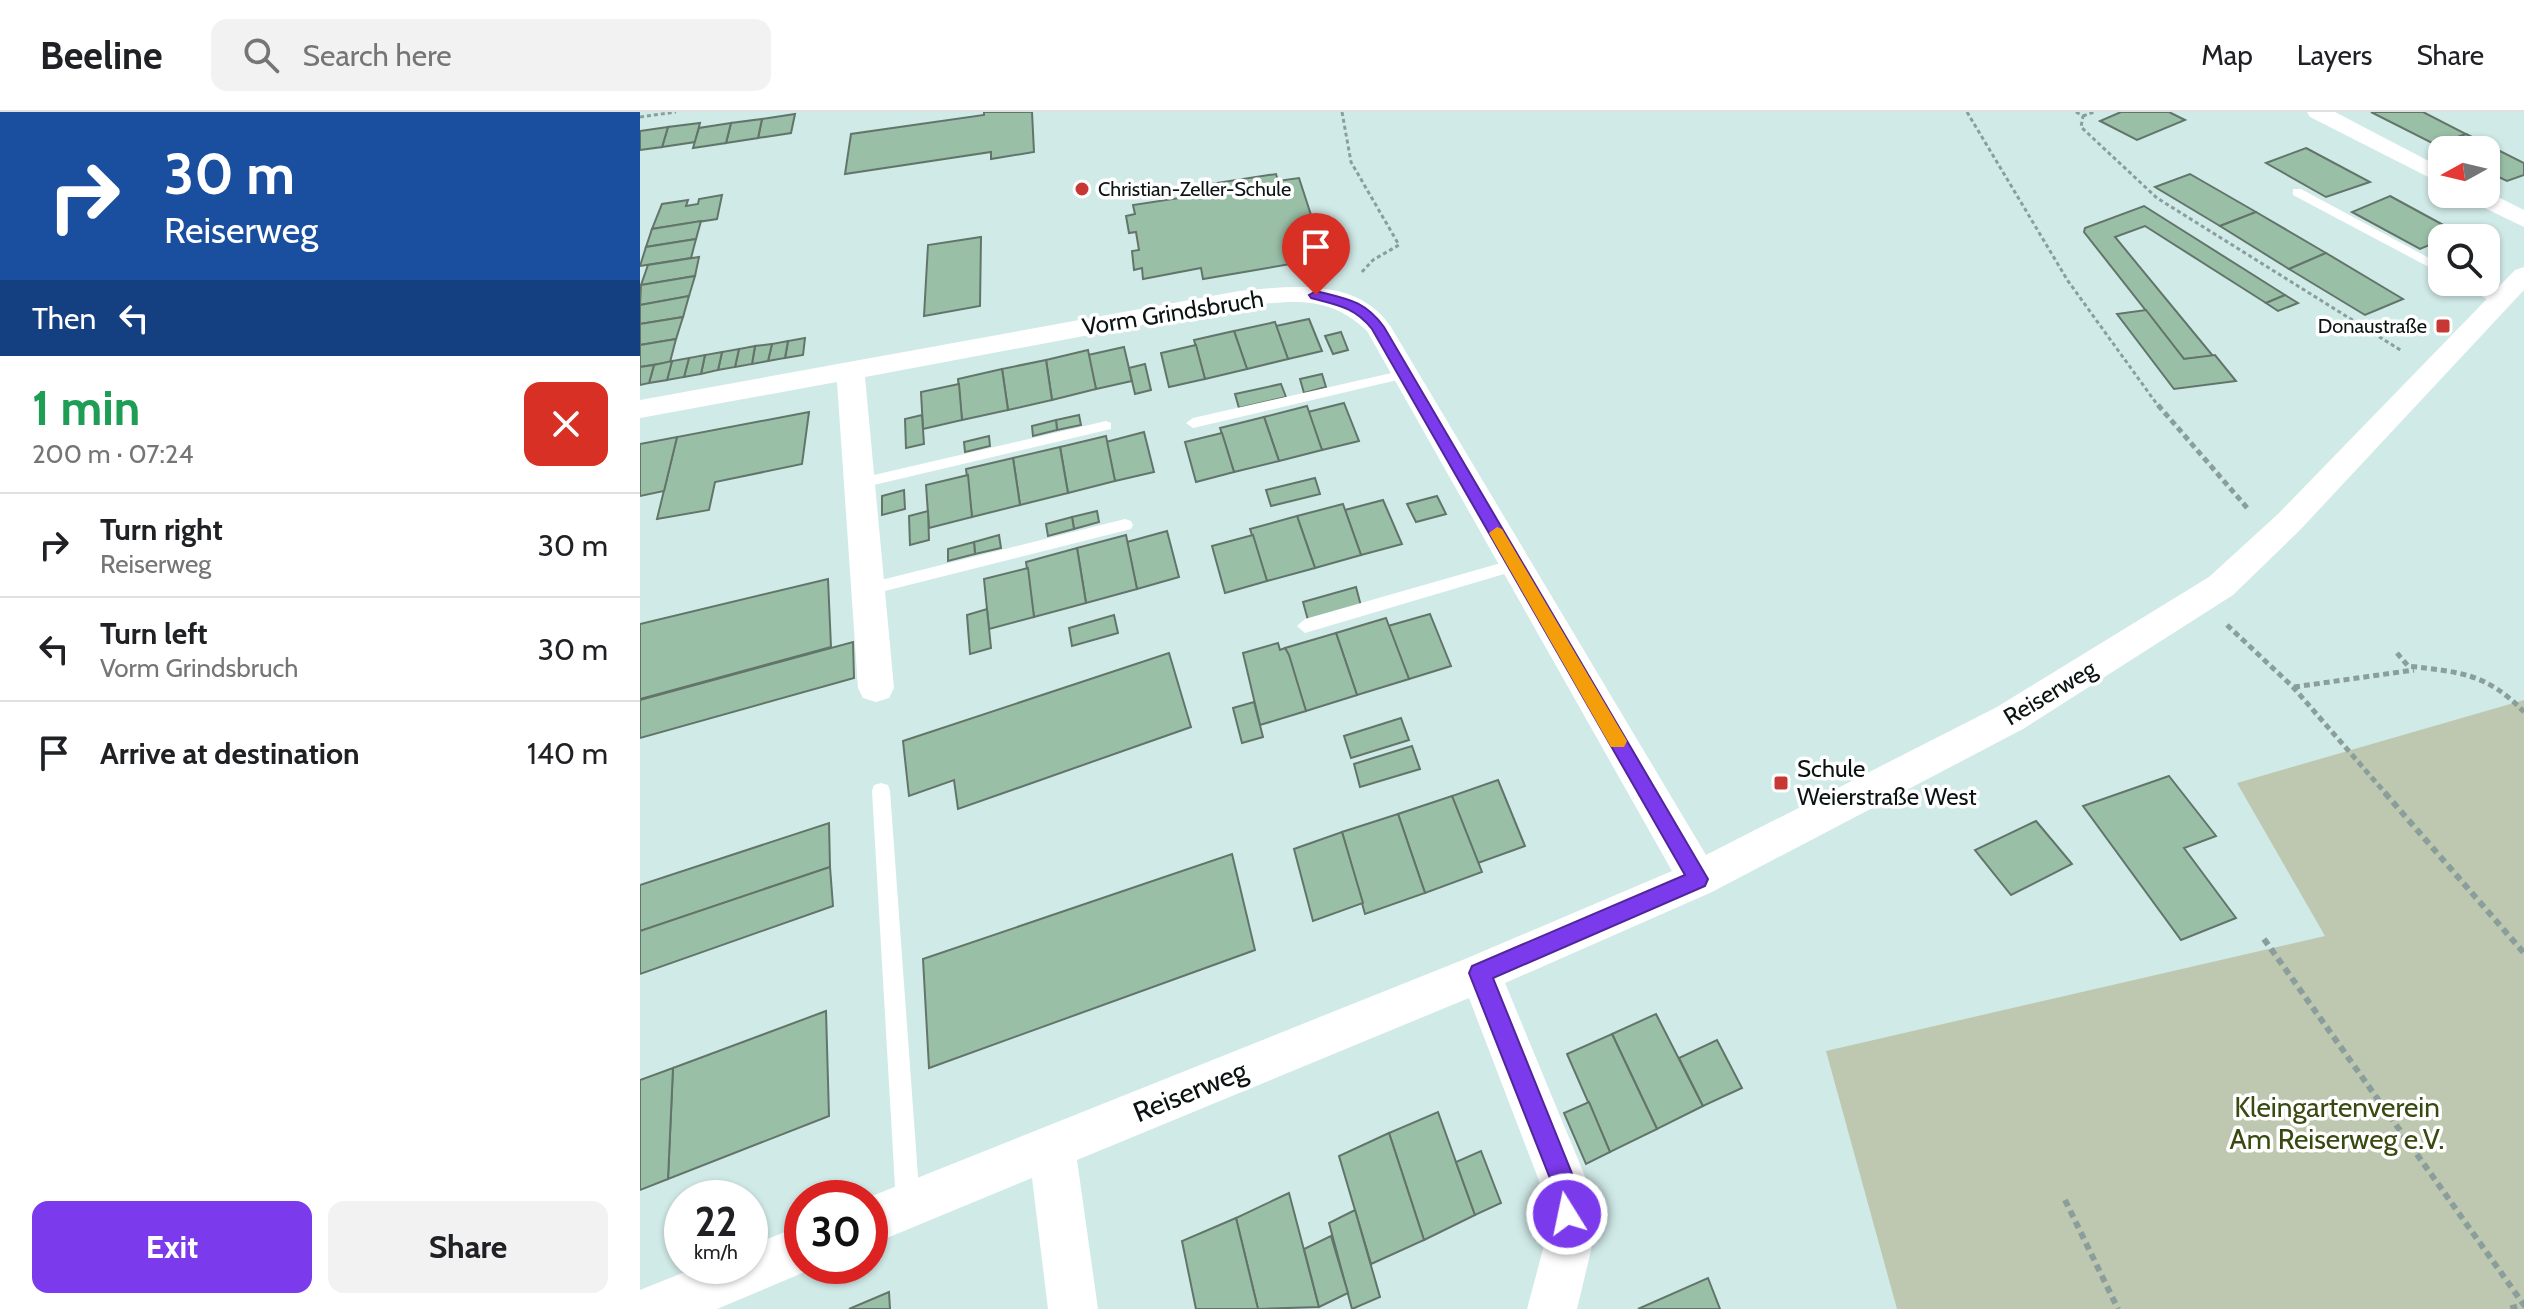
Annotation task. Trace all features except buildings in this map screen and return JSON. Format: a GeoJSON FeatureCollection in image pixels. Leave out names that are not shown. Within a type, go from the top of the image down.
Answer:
{"type":"FeatureCollection","features":[{"type":"Feature","properties":{"kind":"street"},"geometry":{"type":"LineString","coordinates":[[2318,112],[2428,170]]}},
{"type":"Feature","properties":{"kind":"street"},"geometry":{"type":"LineString","coordinates":[[2500,208],[2524,220]]}},
{"type":"Feature","properties":{"kind":"street","name":"Reiserweg"},"geometry":{"type":"LineString","coordinates":[[889,1214],[1480,973],[1698,879],[2010,718],[2201,601],[2274,538],[2433,371],[2515,291]]}},
{"type":"Feature","properties":{"kind":"street","name":"Vorm Grindsbruch"},"geometry":{"type":"LineString","coordinates":[[640,409],[1239,299],[1299,293],[1333,297],[1365,311],[1405,374],[1698,879]]}},
{"type":"Feature","properties":{"kind":"street"},"geometry":{"type":"LineString","coordinates":[[850,369],[876,688]]}},
{"type":"Feature","properties":{"kind":"street"},"geometry":{"type":"LineString","coordinates":[[1480,973],[1565,1186],[1569,1242],[1552,1309]]}},
{"type":"Feature","properties":{"kind":"street"},"geometry":{"type":"LineString","coordinates":[[1052,1147],[1073,1309]]}},
{"type":"Feature","properties":{"kind":"street"},"geometry":{"type":"LineString","coordinates":[[656,1309],[784,1256]]}},
{"type":"Feature","properties":{"kind":"lane"},"geometry":{"type":"LineString","coordinates":[[2297,192],[2428,262]]}},
{"type":"Feature","properties":{"kind":"lane"},"geometry":{"type":"LineString","coordinates":[[1193,423],[1405,374]]}},
{"type":"Feature","properties":{"kind":"lane"},"geometry":{"type":"LineString","coordinates":[[861,483],[1106,426]]}},
{"type":"Feature","properties":{"kind":"lane"},"geometry":{"type":"LineString","coordinates":[[869,589],[1125,525]]}},
{"type":"Feature","properties":{"kind":"lane"},"geometry":{"type":"LineString","coordinates":[[1305,626],[1515,565]]}},
{"type":"Feature","properties":{"kind":"lane"},"geometry":{"type":"LineString","coordinates":[[881,791],[889,1214]]}},
{"type":"Feature","properties":{"kind":"path"},"geometry":{"type":"LineString","coordinates":[[640,117],[676,112]]}},
{"type":"Feature","properties":{"kind":"path"},"geometry":{"type":"LineString","coordinates":[[1333,297],[1373,260],[1399,245],[1351,162],[1342,112]]}},
{"type":"Feature","properties":{"kind":"path"},"geometry":{"type":"LineString","coordinates":[[1967,112],[2077,294],[2158,405],[2274,538]]}},
{"type":"Feature","properties":{"kind":"path"},"geometry":{"type":"LineString","coordinates":[[2076,112],[2083,116],[2094,112]]}},
{"type":"Feature","properties":{"kind":"path"},"geometry":{"type":"LineString","coordinates":[[2083,116],[2081,127],[2157,198],[2433,371]]}},
{"type":"Feature","properties":{"kind":"path"},"geometry":{"type":"LineString","coordinates":[[2201,601],[2293,687],[2524,953]]}},
{"type":"Feature","properties":{"kind":"path"},"geometry":{"type":"LineString","coordinates":[[2397,653],[2408,666],[2419,670]]}},
{"type":"Feature","properties":{"kind":"path"},"geometry":{"type":"LineString","coordinates":[[2293,687],[2419,670],[2463,673],[2503,690],[2524,712]]}},
{"type":"Feature","properties":{"kind":"path"},"geometry":{"type":"LineString","coordinates":[[2264,939],[2524,1305],[2508,1309]]}},
{"type":"Feature","properties":{"kind":"path"},"geometry":{"type":"LineString","coordinates":[[2065,1200],[2118,1309]]}},
{"type":"Feature","properties":{"kind":"green space","name":"Kleingartenverein Am Reiserweg e.V."},"geometry":{"type":"Polygon","coordinates":[[[2524,700],[2524,1309],[1897,1309],[1826,1051],[2325,936],[2237,783],[2524,700]]]}},
{"type":"Feature","properties":{"kind":"slow traffic"},"geometry":{"type":"LineString","coordinates":[[1497,533],[1618,741]]}},
{"type":"Feature","properties":{"kind":"place","name":"Christian-Zeller-Schule"},"geometry":{"type":"Point","coordinates":[1082,189]}},
{"type":"Feature","properties":{"kind":"place","name":"Donaustraße"},"geometry":{"type":"Point","coordinates":[2443,326]}},
{"type":"Feature","properties":{"kind":"place","name":"Schule Weierstraße West"},"geometry":{"type":"Point","coordinates":[1781,783]}},
{"type":"Feature","properties":{"kind":"route"},"geometry":{"type":"LineString","coordinates":[[1316,295],[1352,304],[1365,311],[1378,327],[1698,879],[1480,973],[1565,1186],[1567,1214]]}}]}
